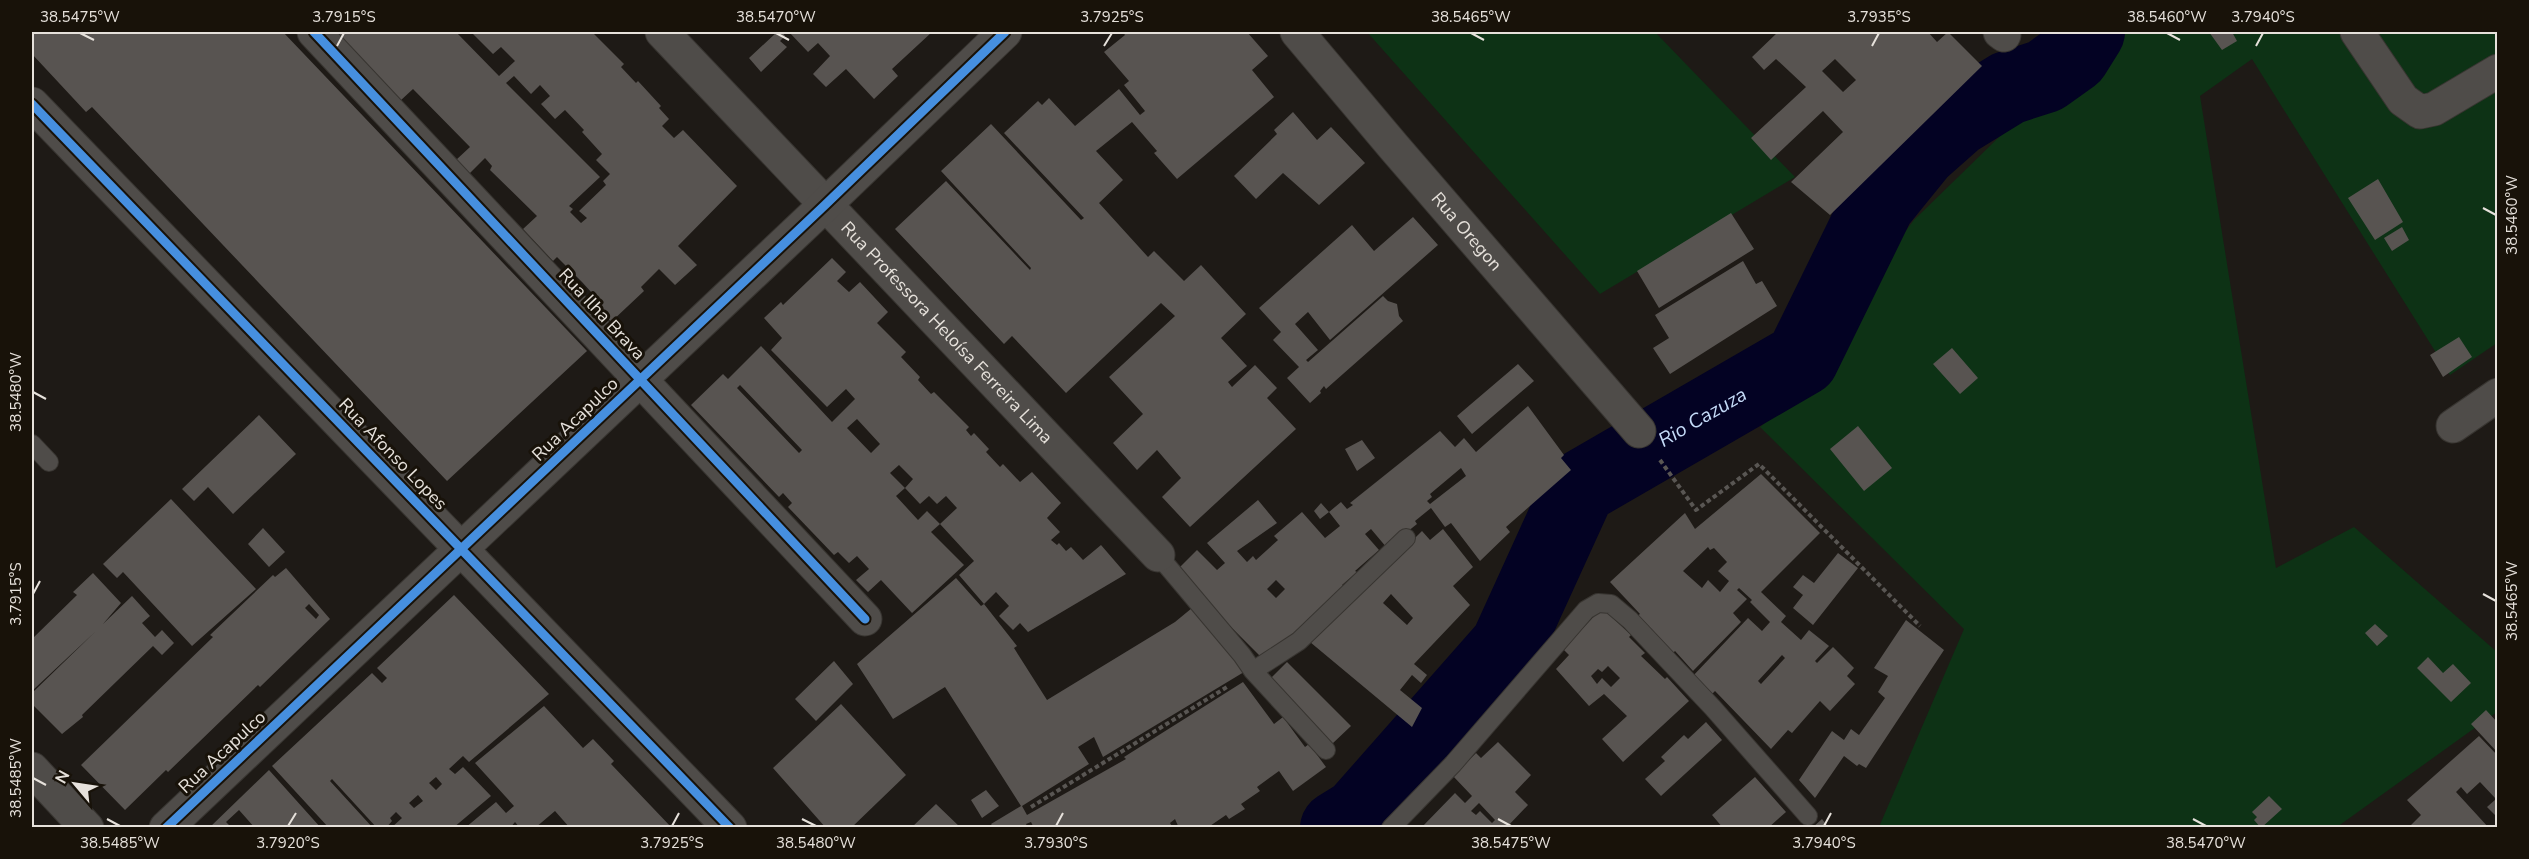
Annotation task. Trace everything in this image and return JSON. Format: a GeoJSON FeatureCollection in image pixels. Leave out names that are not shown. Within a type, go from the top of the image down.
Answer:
{"type":"FeatureCollection","features":[{"type":"Feature","properties":{"kind":"street","name":"Rua Ilha Brava"},"geometry":{"type":"LineString","coordinates":[[314,32],[865,619]]}},
{"type":"Feature","properties":{"kind":"street","name":"Rua Professora Heloísa Ferreira Lima"},"geometry":{"type":"LineString","coordinates":[[662,32],[1158,555]]}},
{"type":"Feature","properties":{"kind":"street","name":"Rua Acapulco"},"geometry":{"type":"LineString","coordinates":[[165,828],[1005,32]]}},
{"type":"Feature","properties":{"kind":"street","name":"Rua Oregon"},"geometry":{"type":"LineString","coordinates":[[1298,32],[1393,146],[1639,431]]}},
{"type":"Feature","properties":{"kind":"street"},"geometry":{"type":"LineString","coordinates":[[2357,32],[2403,100],[2420,112],[2434,109],[2498,71]]}},
{"type":"Feature","properties":{"kind":"street","name":"Rua Afonso Lopes"},"geometry":{"type":"LineString","coordinates":[[32,104],[730,828]]}},
{"type":"Feature","properties":{"kind":"street"},"geometry":{"type":"LineString","coordinates":[[2453,426],[2498,395]]}},
{"type":"Feature","properties":{"kind":"street"},"geometry":{"type":"LineString","coordinates":[[32,769],[87,828]]}},
{"type":"Feature","properties":{"kind":"lane"},"geometry":{"type":"LineString","coordinates":[[32,444],[50,462]]}},
{"type":"Feature","properties":{"kind":"lane"},"geometry":{"type":"LineString","coordinates":[[1253,671],[1299,641],[1406,538]]}},
{"type":"Feature","properties":{"kind":"lane"},"geometry":{"type":"LineString","coordinates":[[1158,555],[1253,671],[1326,750]]}},
{"type":"Feature","properties":{"kind":"lane"},"geometry":{"type":"LineString","coordinates":[[1391,828],[1453,764],[1586,610],[1598,603],[1611,604],[1630,620],[1713,708],[1808,816]]}},
{"type":"Feature","properties":{"kind":"path"},"geometry":{"type":"LineString","coordinates":[[1668,471],[1696,510],[1759,464],[1920,626]]}},
{"type":"Feature","properties":{"kind":"path"},"geometry":{"type":"LineString","coordinates":[[1031,807],[1253,671]]}},
{"type":"Feature","properties":{"kind":"green space"},"geometry":{"type":"Polygon","coordinates":[[[1367,32],[1655,32],[1795,177],[1600,294],[1367,32]]]}},
{"type":"Feature","properties":{"kind":"green space"},"geometry":{"type":"Polygon","coordinates":[[[2107,32],[2497,32],[2497,343],[2450,375],[2252,59],[2200,96],[2276,568],[2354,527],[2497,652],[2497,712],[2337,827],[1879,827],[1964,629],[1760,427],[1818,381],[1868,280],[1914,220],[2107,32]]]}},
{"type":"Feature","properties":{"kind":"building"},"geometry":{"type":"Polygon","coordinates":[[[32,32],[283,32],[587,351],[447,481],[92,107],[86,112],[32,54],[32,32]]]}},
{"type":"Feature","properties":{"kind":"building"},"geometry":{"type":"Polygon","coordinates":[[[332,32],[456,32],[499,76],[515,61],[501,47],[493,54],[472,33],[592,32],[624,64],[621,67],[636,83],[638,81],[661,106],[659,108],[669,119],[662,126],[674,138],[683,130],[737,186],[678,246],[697,265],[675,285],[659,269],[641,287],[644,291],[611,322],[588,297],[592,293],[582,282],[557,257],[553,261],[523,229],[537,216],[490,170],[492,166],[485,158],[469,174],[456,160],[470,147],[413,89],[400,101],[332,32]],[[514,76],[506,83],[600,177],[569,206],[573,209],[570,212],[581,223],[587,218],[579,211],[606,185],[603,181],[610,174],[596,160],[602,154],[565,110],[555,119],[541,104],[550,96],[540,85],[531,94],[514,76]]]}},
{"type":"Feature","properties":{"kind":"building"},"geometry":{"type":"Polygon","coordinates":[[[777,32],[782,32],[785,36],[780,41],[787,47],[761,72],[749,58],[777,32]]]}},
{"type":"Feature","properties":{"kind":"building"},"geometry":{"type":"Polygon","coordinates":[[[789,32],[932,32],[892,69],[898,76],[874,99],[846,69],[826,87],[813,74],[830,56],[818,43],[808,52],[789,32]]]}},
{"type":"Feature","properties":{"kind":"building"},"geometry":{"type":"Polygon","coordinates":[[[1123,32],[1247,32],[1268,56],[1252,70],[1274,97],[1177,179],[1154,153],[1157,151],[1132,122],[1096,151],[1123,180],[1099,203],[1148,257],[1154,251],[1184,281],[1201,265],[1246,314],[1221,338],[1247,366],[1228,382],[1232,387],[1255,365],[1277,388],[1267,398],[1296,429],[1190,527],[1162,497],[1181,478],[1157,450],[1137,470],[1113,443],[1143,414],[1109,377],[1175,316],[1161,303],[1066,393],[1012,336],[1004,344],[895,229],[946,181],[1030,270],[1031,268],[941,171],[991,124],[1081,220],[1084,218],[1004,133],[1038,101],[1042,105],[1049,98],[1075,126],[1119,89],[1140,115],[1145,111],[1124,85],[1129,81],[1104,52],[1125,35],[1123,32]]]}},
{"type":"Feature","properties":{"kind":"building"},"geometry":{"type":"Polygon","coordinates":[[[1778,32],[1928,32],[1937,42],[1948,32],[1982,66],[1830,215],[1791,182],[1843,132],[1823,111],[1771,160],[1751,138],[1806,87],[1776,59],[1764,70],[1752,57],[1778,32]],[[1835,59],[1822,71],[1843,92],[1856,80],[1835,59]]]}},
{"type":"Feature","properties":{"kind":"building"},"geometry":{"type":"Polygon","coordinates":[[[2209,32],[2232,32],[2237,41],[2222,50],[2209,32]]]}},
{"type":"Feature","properties":{"kind":"building"},"geometry":{"type":"Polygon","coordinates":[[[1293,112],[1317,140],[1331,127],[1365,163],[1319,205],[1283,173],[1256,199],[1234,176],[1277,134],[1274,130],[1293,112]]]}},
{"type":"Feature","properties":{"kind":"building"},"geometry":{"type":"Polygon","coordinates":[[[2378,179],[2403,222],[2375,240],[2348,198],[2378,179]]]}},
{"type":"Feature","properties":{"kind":"building"},"geometry":{"type":"Polygon","coordinates":[[[1731,213],[1754,249],[1659,308],[1637,271],[1731,213]]]}},
{"type":"Feature","properties":{"kind":"building"},"geometry":{"type":"Polygon","coordinates":[[[1413,217],[1438,245],[1330,340],[1308,312],[1295,324],[1318,350],[1306,360],[1308,362],[1383,296],[1388,301],[1397,304],[1399,316],[1403,321],[1326,389],[1324,386],[1321,393],[1310,403],[1287,378],[1299,367],[1273,340],[1281,332],[1259,308],[1352,225],[1374,251],[1413,217]]]}},
{"type":"Feature","properties":{"kind":"building"},"geometry":{"type":"Polygon","coordinates":[[[2402,227],[2409,240],[2392,251],[2384,238],[2402,227]]]}},
{"type":"Feature","properties":{"kind":"building"},"geometry":{"type":"Polygon","coordinates":[[[832,258],[846,272],[837,281],[849,292],[860,282],[888,312],[877,323],[906,352],[901,357],[920,377],[918,380],[931,394],[934,392],[969,427],[966,430],[971,436],[974,433],[989,449],[986,452],[1000,467],[1003,464],[1020,482],[1032,472],[1061,503],[1047,518],[1060,532],[1051,540],[1057,545],[1059,543],[1066,551],[1071,547],[1083,560],[1101,545],[1126,574],[1028,632],[1020,623],[1013,630],[999,616],[1009,606],[996,592],[984,604],[959,575],[974,561],[940,524],[931,532],[964,565],[912,613],[881,580],[868,592],[856,580],[869,569],[857,556],[849,563],[838,552],[834,555],[788,507],[792,503],[783,493],[779,497],[691,405],[723,374],[728,379],[761,346],[832,422],[855,399],[846,389],[827,407],[771,350],[782,338],[764,318],[781,302],[783,305],[832,258]],[[740,385],[737,388],[799,453],[802,450],[740,385]],[[857,419],[847,428],[871,453],[880,444],[857,419]],[[899,465],[890,473],[905,488],[913,479],[899,465]],[[905,488],[896,496],[918,520],[927,511],[940,524],[957,508],[946,496],[937,504],[929,496],[920,504],[905,488]]]}},
{"type":"Feature","properties":{"kind":"building"},"geometry":{"type":"Polygon","coordinates":[[[1743,261],[1756,284],[1762,281],[1777,306],[1670,374],[1653,348],[1669,338],[1655,315],[1743,261]]]}},
{"type":"Feature","properties":{"kind":"building"},"geometry":{"type":"Polygon","coordinates":[[[2459,337],[2472,357],[2443,377],[2430,355],[2459,337]]]}},
{"type":"Feature","properties":{"kind":"building"},"geometry":{"type":"Polygon","coordinates":[[[1952,348],[1978,378],[1960,394],[1933,364],[1952,348]]]}},
{"type":"Feature","properties":{"kind":"building"},"geometry":{"type":"Polygon","coordinates":[[[1518,364],[1534,381],[1472,434],[1457,416],[1518,364]]]}},
{"type":"Feature","properties":{"kind":"building"},"geometry":{"type":"Polygon","coordinates":[[[1528,406],[1564,455],[1561,458],[1571,470],[1506,527],[1510,532],[1480,561],[1451,523],[1445,527],[1431,508],[1415,521],[1417,524],[1387,548],[1371,529],[1365,534],[1379,550],[1355,571],[1357,572],[1342,585],[1344,587],[1264,660],[1195,591],[1178,569],[1197,550],[1217,570],[1225,563],[1207,543],[1258,500],[1277,523],[1237,551],[1247,562],[1253,556],[1256,560],[1278,540],[1274,536],[1302,512],[1325,538],[1340,526],[1329,512],[1341,502],[1347,509],[1353,505],[1350,503],[1440,431],[1455,447],[1464,438],[1476,452],[1528,406]],[[1461,468],[1430,494],[1432,497],[1427,501],[1430,504],[1466,476],[1461,468]],[[1276,580],[1267,589],[1276,598],[1285,589],[1276,580]]]}},
{"type":"Feature","properties":{"kind":"building"},"geometry":{"type":"Polygon","coordinates":[[[259,415],[296,454],[233,514],[208,487],[194,501],[182,489],[259,415]]]}},
{"type":"Feature","properties":{"kind":"building"},"geometry":{"type":"Polygon","coordinates":[[[1858,426],[1892,468],[1864,491],[1830,449],[1858,426]]]}},
{"type":"Feature","properties":{"kind":"building"},"geometry":{"type":"Polygon","coordinates":[[[1362,440],[1375,458],[1357,471],[1345,449],[1362,440]]]}},
{"type":"Feature","properties":{"kind":"building"},"geometry":{"type":"Polygon","coordinates":[[[1761,474],[1820,533],[1761,592],[1786,616],[1781,622],[1801,640],[1809,630],[1829,646],[1815,661],[1817,663],[1833,647],[1854,668],[1847,676],[1855,684],[1830,711],[1820,701],[1792,733],[1788,730],[1771,749],[1715,691],[1709,697],[1691,678],[1748,618],[1762,631],[1770,622],[1750,602],[1752,600],[1739,588],[1737,590],[1747,599],[1733,613],[1741,622],[1693,671],[1637,616],[1640,614],[1610,582],[1685,513],[1695,529],[1761,474]],[[1708,547],[1683,571],[1702,588],[1708,580],[1720,592],[1729,581],[1718,571],[1727,562],[1714,548],[1710,550],[1708,547]],[[1782,655],[1758,681],[1761,684],[1785,658],[1782,655]]]}},
{"type":"Feature","properties":{"kind":"building"},"geometry":{"type":"Polygon","coordinates":[[[171,499],[256,589],[192,646],[123,572],[117,578],[103,564],[171,499]]]}},
{"type":"Feature","properties":{"kind":"building"},"geometry":{"type":"Polygon","coordinates":[[[1321,503],[1329,512],[1320,519],[1314,511],[1321,503]]]}},
{"type":"Feature","properties":{"kind":"building"},"geometry":{"type":"Polygon","coordinates":[[[263,528],[285,552],[269,567],[248,544],[263,528]]]}},
{"type":"Feature","properties":{"kind":"building"},"geometry":{"type":"Polygon","coordinates":[[[1443,529],[1473,567],[1453,586],[1470,605],[1414,664],[1427,675],[1421,683],[1412,675],[1400,690],[1422,708],[1412,727],[1310,642],[1422,531],[1430,540],[1443,529]],[[1391,594],[1383,603],[1407,625],[1413,618],[1391,594]]]}},
{"type":"Feature","properties":{"kind":"building"},"geometry":{"type":"Polygon","coordinates":[[[1838,553],[1858,568],[1813,625],[1793,608],[1803,595],[1793,587],[1803,575],[1814,583],[1838,553]]]}},
{"type":"Feature","properties":{"kind":"building"},"geometry":{"type":"Polygon","coordinates":[[[286,568],[330,619],[260,687],[258,685],[125,810],[81,765],[213,637],[210,635],[273,575],[275,577],[286,568]],[[309,604],[305,608],[316,619],[319,615],[309,604]]]}},
{"type":"Feature","properties":{"kind":"building"},"geometry":{"type":"Polygon","coordinates":[[[93,573],[121,603],[103,624],[132,596],[150,616],[142,623],[155,637],[162,630],[174,643],[162,655],[153,646],[82,715],[83,717],[62,734],[32,704],[32,693],[96,631],[32,691],[32,639],[77,595],[73,592],[93,573]]]}},
{"type":"Feature","properties":{"kind":"building"},"geometry":{"type":"Polygon","coordinates":[[[956,578],[981,606],[984,604],[1017,646],[1014,648],[1047,700],[1175,622],[1192,608],[1249,669],[1103,757],[1094,737],[1078,747],[1089,764],[1022,806],[1027,815],[1126,759],[1124,757],[1243,682],[1274,724],[1283,717],[1305,747],[1309,744],[1326,767],[1293,791],[1279,771],[1257,787],[1260,791],[1241,804],[1245,809],[1229,819],[1226,815],[1207,828],[1179,828],[1175,819],[1170,823],[1173,828],[1034,828],[1031,822],[1026,824],[1028,828],[994,828],[991,824],[1021,806],[945,687],[893,719],[857,664],[956,578]]]}},
{"type":"Feature","properties":{"kind":"building"},"geometry":{"type":"Polygon","coordinates":[[[454,595],[549,694],[469,762],[463,756],[449,769],[455,774],[463,767],[491,796],[453,828],[391,828],[402,818],[396,812],[390,818],[392,821],[386,828],[377,828],[332,779],[330,781],[373,828],[329,828],[272,766],[372,673],[382,683],[387,678],[377,668],[454,595]],[[436,777],[429,783],[436,790],[442,784],[436,777]],[[418,795],[409,803],[414,808],[423,801],[418,795]]]}},
{"type":"Feature","properties":{"kind":"building"},"geometry":{"type":"Polygon","coordinates":[[[1602,608],[1631,635],[1629,637],[1645,653],[1641,656],[1665,679],[1667,677],[1689,701],[1623,762],[1602,739],[1627,716],[1604,694],[1589,706],[1556,669],[1569,655],[1563,649],[1602,608]],[[1608,666],[1602,672],[1598,669],[1591,676],[1597,684],[1602,678],[1611,687],[1620,678],[1608,666]]]}},
{"type":"Feature","properties":{"kind":"building"},"geometry":{"type":"Polygon","coordinates":[[[1906,620],[1944,650],[1866,768],[1859,764],[1857,766],[1844,756],[1815,798],[1799,780],[1832,731],[1844,740],[1851,729],[1859,735],[1885,698],[1878,692],[1888,676],[1874,668],[1906,620]]]}},
{"type":"Feature","properties":{"kind":"building"},"geometry":{"type":"Polygon","coordinates":[[[2375,624],[2388,636],[2377,646],[2365,633],[2375,624]]]}},
{"type":"Feature","properties":{"kind":"building"},"geometry":{"type":"Polygon","coordinates":[[[2428,657],[2443,673],[2453,664],[2471,683],[2451,702],[2417,668],[2428,657]]]}},
{"type":"Feature","properties":{"kind":"building"},"geometry":{"type":"Polygon","coordinates":[[[834,661],[853,684],[816,721],[795,699],[834,661]]]}},
{"type":"Feature","properties":{"kind":"building"},"geometry":{"type":"Polygon","coordinates":[[[1287,662],[1351,726],[1332,744],[1269,680],[1287,662]]]}},
{"type":"Feature","properties":{"kind":"building"},"geometry":{"type":"Polygon","coordinates":[[[841,704],[906,775],[851,828],[826,828],[773,768],[841,704]]]}},
{"type":"Feature","properties":{"kind":"building"},"geometry":{"type":"Polygon","coordinates":[[[544,706],[583,748],[593,739],[614,761],[611,764],[672,828],[570,828],[555,811],[535,828],[520,828],[515,822],[510,828],[465,828],[496,802],[506,813],[514,806],[475,763],[544,706]]]}},
{"type":"Feature","properties":{"kind":"building"},"geometry":{"type":"Polygon","coordinates":[[[2486,710],[2498,723],[2498,753],[2471,724],[2486,710]]]}},
{"type":"Feature","properties":{"kind":"building"},"geometry":{"type":"Polygon","coordinates":[[[1706,722],[1722,740],[1661,796],[1645,779],[1665,761],[1661,757],[1684,735],[1688,739],[1706,722]]]}},
{"type":"Feature","properties":{"kind":"building"},"geometry":{"type":"Polygon","coordinates":[[[2479,736],[2498,756],[2498,818],[2487,807],[2496,799],[2480,782],[2467,794],[2461,787],[2456,792],[2489,828],[2408,828],[2421,815],[2407,800],[2479,736]]]}},
{"type":"Feature","properties":{"kind":"building"},"geometry":{"type":"Polygon","coordinates":[[[1498,742],[1531,775],[1515,792],[1528,805],[1506,828],[1421,828],[1455,793],[1465,803],[1472,796],[1453,776],[1476,753],[1481,758],[1498,742]],[[1479,803],[1471,811],[1476,815],[1480,811],[1492,823],[1495,820],[1479,803]]]}},
{"type":"Feature","properties":{"kind":"building"},"geometry":{"type":"Polygon","coordinates":[[[269,770],[321,828],[255,828],[239,810],[226,822],[232,828],[209,828],[269,770]]]}},
{"type":"Feature","properties":{"kind":"building"},"geometry":{"type":"Polygon","coordinates":[[[1755,777],[1786,812],[1768,828],[1723,828],[1712,815],[1755,777]]]}},
{"type":"Feature","properties":{"kind":"building"},"geometry":{"type":"Polygon","coordinates":[[[986,790],[999,806],[982,818],[971,800],[986,790]]]}},
{"type":"Feature","properties":{"kind":"building"},"geometry":{"type":"Polygon","coordinates":[[[2269,796],[2282,809],[2261,828],[2254,820],[2257,817],[2252,812],[2269,796]]]}},
{"type":"Feature","properties":{"kind":"building"},"geometry":{"type":"Polygon","coordinates":[[[936,804],[961,828],[911,828],[936,804]]]}},
{"type":"Feature","properties":{"kind":"building"},"geometry":{"type":"Polygon","coordinates":[[[1822,819],[1829,828],[1812,828],[1822,819]]]}},
{"type":"Feature","properties":{"kind":"waterway","name":"Rio Cazuza"},"geometry":{"type":"LineString","coordinates":[[1337,828],[1358,815],[1507,646],[1579,488],[1802,359],[1878,204],[1921,151],[1956,120],[2008,88],[2045,76],[2073,56],[2088,32]]}},
{"type":"Feature","properties":{"kind":"cycle path"},"geometry":{"type":"LineString","coordinates":[[314,32],[865,619]]}},
{"type":"Feature","properties":{"kind":"cycle path"},"geometry":{"type":"LineString","coordinates":[[166,828],[1005,32]]}},
{"type":"Feature","properties":{"kind":"cycle path"},"geometry":{"type":"LineString","coordinates":[[32,104],[730,828]]}}]}
